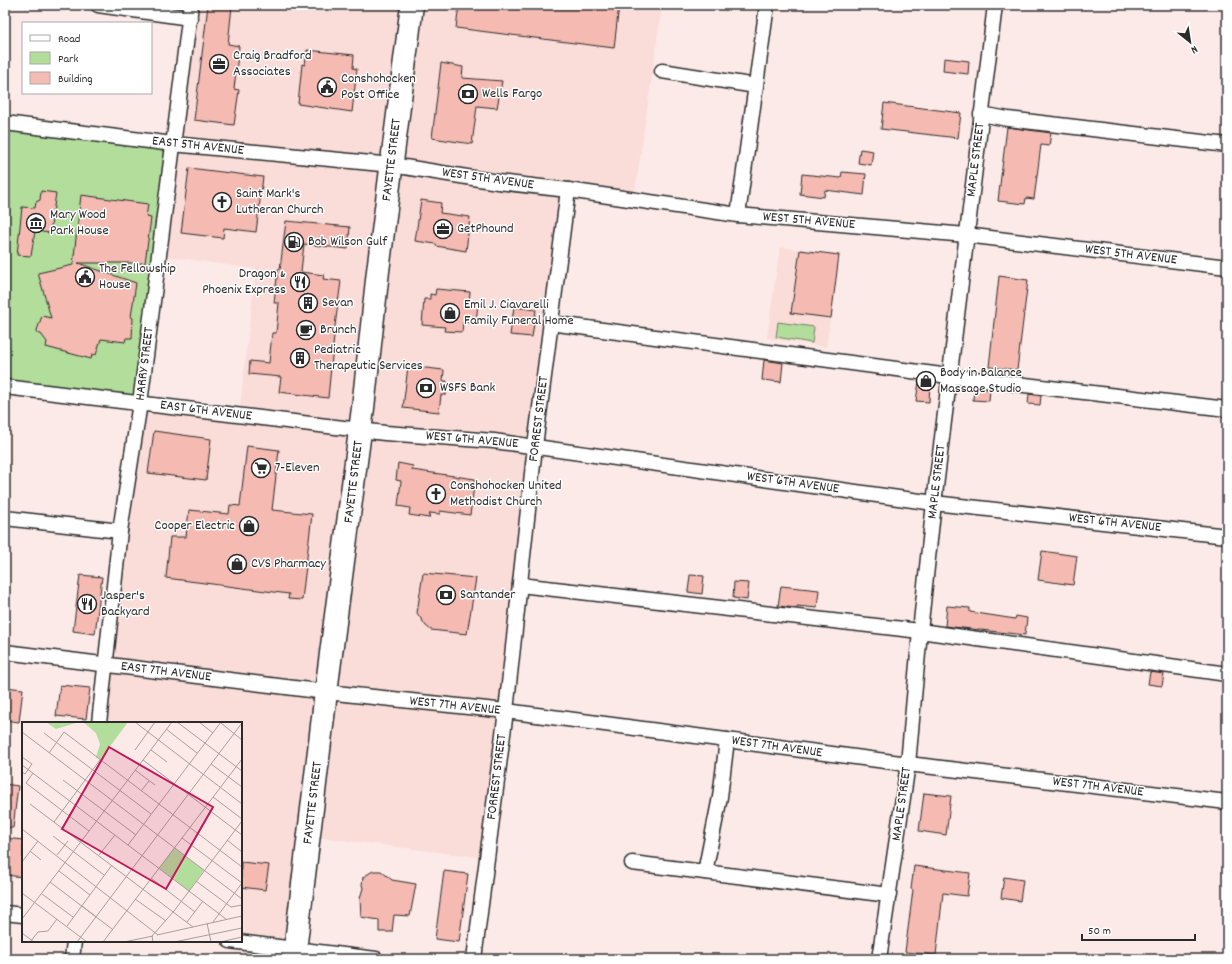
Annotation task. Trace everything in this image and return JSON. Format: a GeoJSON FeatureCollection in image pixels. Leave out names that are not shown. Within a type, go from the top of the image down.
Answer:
{"type":"FeatureCollection","features":[{"type":"Feature","properties":{"kind":"main road","name":"FAYETTE STREET"},"geometry":{"type":"LineString","coordinates":[[295,954],[326,692],[345,553],[412,5]]}},
{"type":"Feature","properties":{"kind":"street"},"geometry":{"type":"LineString","coordinates":[[98,5],[191,12]]}},
{"type":"Feature","properties":{"kind":"street"},"geometry":{"type":"LineString","coordinates":[[738,215],[767,5]]}},
{"type":"Feature","properties":{"kind":"street","name":"MAPLE STREET"},"geometry":{"type":"LineString","coordinates":[[879,959],[908,764],[920,631],[934,503],[995,5]]}},
{"type":"Feature","properties":{"kind":"street","name":"HARRY STREET"},"geometry":{"type":"LineString","coordinates":[[98,722],[120,532],[140,404],[191,12]]}},
{"type":"Feature","properties":{"kind":"street"},"geometry":{"type":"LineString","coordinates":[[662,71],[756,86]]}},
{"type":"Feature","properties":{"kind":"street"},"geometry":{"type":"LineString","coordinates":[[981,114],[1008,119],[1227,145]]}},
{"type":"Feature","properties":{"kind":"street","name":"EAST 5TH AVENUE"},"geometry":{"type":"LineString","coordinates":[[5,123],[173,144],[392,165]]}},
{"type":"Feature","properties":{"kind":"street","name":"WEST 5TH AVENUE"},"geometry":{"type":"LineString","coordinates":[[392,165],[498,182],[568,190],[738,215],[966,235],[1227,267]]}},
{"type":"Feature","properties":{"kind":"street","name":"FORREST STREET"},"geometry":{"type":"LineString","coordinates":[[474,959],[506,711],[550,323],[568,190]]}},
{"type":"Feature","properties":{"kind":"street"},"geometry":{"type":"LineString","coordinates":[[550,323],[949,376],[1227,409]]}},
{"type":"Feature","properties":{"kind":"street","name":"EAST 6TH AVENUE"},"geometry":{"type":"LineString","coordinates":[[5,387],[360,430]]}},
{"type":"Feature","properties":{"kind":"street","name":"WEST 6TH AVENUE"},"geometry":{"type":"LineString","coordinates":[[360,430],[494,441],[535,446],[934,503],[1227,536]]}},
{"type":"Feature","properties":{"kind":"street"},"geometry":{"type":"LineString","coordinates":[[5,518],[120,532]]}},
{"type":"Feature","properties":{"kind":"street"},"geometry":{"type":"LineString","coordinates":[[520,585],[920,631],[1227,674]]}},
{"type":"Feature","properties":{"kind":"street","name":"EAST 7TH AVENUE"},"geometry":{"type":"LineString","coordinates":[[5,652],[326,692]]}},
{"type":"Feature","properties":{"kind":"street","name":"WEST 7TH AVENUE"},"geometry":{"type":"LineString","coordinates":[[326,692],[506,711],[908,764],[1227,802]]}},
{"type":"Feature","properties":{"kind":"street"},"geometry":{"type":"LineString","coordinates":[[705,872],[720,797],[727,740]]}},
{"type":"Feature","properties":{"kind":"street"},"geometry":{"type":"LineString","coordinates":[[632,863],[889,895]]}},
{"type":"Feature","properties":{"kind":"street"},"geometry":{"type":"LineString","coordinates":[[5,913],[22,915]]}},
{"type":"Feature","properties":{"kind":"street"},"geometry":{"type":"LineString","coordinates":[[72,959],[74,942]]}},
{"type":"Feature","properties":{"kind":"street"},"geometry":{"type":"LineString","coordinates":[[235,942],[295,954],[376,959]]}},
{"type":"Feature","properties":{"kind":"shaded area"},"geometry":{"type":"Polygon","coordinates":[[[191,5],[662,5],[634,199],[568,190],[487,858],[309,836],[296,949],[242,941],[242,722],[99,722],[140,403],[239,415],[256,269],[159,255],[191,5]]]}},
{"type":"Feature","properties":{"kind":"shaded area"},"geometry":{"type":"Polygon","coordinates":[[[780,247],[839,255],[826,347],[767,338],[780,247]]]}},
{"type":"Feature","properties":{"kind":"green space"},"geometry":{"type":"Polygon","coordinates":[[[5,123],[173,144],[140,403],[5,387],[5,123]]]}},
{"type":"Feature","properties":{"kind":"green space"},"geometry":{"type":"Polygon","coordinates":[[[778,322],[814,327],[812,343],[776,337],[778,322]]]}},
{"type":"Feature","properties":{"kind":"building","name":"Craig Bradford Associates"},"geometry":{"type":"Polygon","coordinates":[[[208,5],[232,6],[228,44],[239,46],[234,89],[239,90],[234,125],[194,120],[208,5]]]}},
{"type":"Feature","properties":{"kind":"building"},"geometry":{"type":"Polygon","coordinates":[[[459,5],[619,5],[614,48],[456,28],[459,5]]]}},
{"type":"Feature","properties":{"kind":"building","name":"Conshohocken Post Office"},"geometry":{"type":"Polygon","coordinates":[[[307,50],[354,55],[353,68],[357,69],[352,112],[298,104],[302,64],[305,65],[307,50]]]}},
{"type":"Feature","properties":{"kind":"building"},"geometry":{"type":"Polygon","coordinates":[[[944,58],[969,61],[968,74],[943,71],[944,58]]]}},
{"type":"Feature","properties":{"kind":"building","name":"Wells Fargo"},"geometry":{"type":"Polygon","coordinates":[[[441,63],[463,67],[462,78],[502,81],[497,108],[477,106],[472,144],[432,138],[441,63]]]}},
{"type":"Feature","properties":{"kind":"building"},"geometry":{"type":"Polygon","coordinates":[[[884,103],[961,113],[958,138],[881,129],[884,103]]]}},
{"type":"Feature","properties":{"kind":"building"},"geometry":{"type":"Polygon","coordinates":[[[1007,127],[1051,133],[1049,146],[1041,145],[1034,199],[1026,198],[1025,204],[998,201],[1007,127]]]}},
{"type":"Feature","properties":{"kind":"building"},"geometry":{"type":"Polygon","coordinates":[[[860,149],[873,151],[871,165],[858,163],[860,149]]]}},
{"type":"Feature","properties":{"kind":"building","name":"Saint Mark's Lutheran Church"},"geometry":{"type":"Polygon","coordinates":[[[189,168],[263,177],[256,232],[224,228],[223,238],[181,233],[189,168]]]}},
{"type":"Feature","properties":{"kind":"building"},"geometry":{"type":"Polygon","coordinates":[[[842,172],[866,174],[864,195],[825,190],[824,197],[800,194],[802,174],[841,178],[842,172]]]}},
{"type":"Feature","properties":{"kind":"building","name":"Mary Wood Park House"},"geometry":{"type":"Polygon","coordinates":[[[41,191],[56,193],[50,233],[35,231],[31,256],[17,255],[22,207],[35,208],[36,202],[40,200],[41,191]]]}},
{"type":"Feature","properties":{"kind":"building","name":"The Fellowship House"},"geometry":{"type":"Polygon","coordinates":[[[81,195],[148,204],[146,217],[151,218],[145,263],[78,263],[136,283],[131,317],[133,318],[132,338],[126,338],[125,342],[101,339],[96,355],[92,354],[91,359],[46,347],[47,342],[41,334],[36,333],[42,316],[51,318],[38,273],[73,265],[81,195]]]}},
{"type":"Feature","properties":{"kind":"building","name":"GetPhound"},"geometry":{"type":"Polygon","coordinates":[[[421,200],[441,203],[440,213],[470,217],[466,251],[415,241],[421,200]]]}},
{"type":"Feature","properties":{"kind":"building"},"geometry":{"type":"Polygon","coordinates":[[[286,221],[350,227],[348,249],[304,244],[301,272],[324,275],[323,279],[341,281],[328,398],[279,392],[281,377],[249,374],[250,361],[269,363],[272,333],[276,333],[279,303],[274,303],[286,221]]]}},
{"type":"Feature","properties":{"kind":"building"},"geometry":{"type":"Polygon","coordinates":[[[800,250],[839,255],[831,318],[791,313],[800,250]]]}},
{"type":"Feature","properties":{"kind":"building"},"geometry":{"type":"Polygon","coordinates":[[[999,276],[1028,280],[1017,370],[989,367],[999,276]]]}},
{"type":"Feature","properties":{"kind":"building","name":"Emil J. Ciavarelli Family Funeral Home"},"geometry":{"type":"Polygon","coordinates":[[[436,289],[470,292],[469,303],[478,303],[476,323],[463,322],[462,332],[444,331],[445,327],[422,325],[424,299],[430,299],[430,294],[435,295],[436,289]]]}},
{"type":"Feature","properties":{"kind":"building"},"geometry":{"type":"Polygon","coordinates":[[[514,307],[536,310],[532,337],[510,335],[514,307]]]}},
{"type":"Feature","properties":{"kind":"building"},"geometry":{"type":"Polygon","coordinates":[[[764,360],[783,363],[781,382],[762,380],[764,360]]]}},
{"type":"Feature","properties":{"kind":"building","name":"WSFS Bank"},"geometry":{"type":"Polygon","coordinates":[[[408,366],[444,370],[443,381],[447,381],[446,395],[441,395],[439,412],[403,408],[408,366]]]}},
{"type":"Feature","properties":{"kind":"building"},"geometry":{"type":"Polygon","coordinates":[[[919,381],[930,382],[929,402],[916,401],[919,381]]]}},
{"type":"Feature","properties":{"kind":"building"},"geometry":{"type":"Polygon","coordinates":[[[974,388],[990,389],[989,401],[973,400],[974,388]]]}},
{"type":"Feature","properties":{"kind":"building"},"geometry":{"type":"Polygon","coordinates":[[[1029,394],[1041,396],[1040,405],[1028,404],[1029,394]]]}},
{"type":"Feature","properties":{"kind":"building"},"geometry":{"type":"Polygon","coordinates":[[[154,431],[211,439],[206,480],[148,473],[154,431]]]}},
{"type":"Feature","properties":{"kind":"building"},"geometry":{"type":"Polygon","coordinates":[[[247,446],[279,450],[272,510],[312,514],[302,600],[288,599],[289,594],[166,578],[170,537],[186,537],[189,510],[229,514],[230,505],[240,506],[247,446]]]}},
{"type":"Feature","properties":{"kind":"building","name":"Conshohocken United Methodist Church"},"geometry":{"type":"Polygon","coordinates":[[[398,463],[413,466],[412,470],[475,479],[470,515],[440,511],[440,514],[430,513],[429,518],[409,515],[410,508],[398,506],[401,481],[396,480],[398,463]]]}},
{"type":"Feature","properties":{"kind":"building"},"geometry":{"type":"Polygon","coordinates":[[[1042,551],[1077,556],[1073,585],[1038,580],[1042,551]]]}},
{"type":"Feature","properties":{"kind":"building","name":"Santander"},"geometry":{"type":"Polygon","coordinates":[[[423,573],[476,578],[467,634],[431,630],[426,626],[417,613],[423,573]]]}},
{"type":"Feature","properties":{"kind":"building","name":"Jasper's Backyard"},"geometry":{"type":"Polygon","coordinates":[[[80,575],[102,577],[95,634],[73,631],[80,575]]]}},
{"type":"Feature","properties":{"kind":"building"},"geometry":{"type":"Polygon","coordinates":[[[690,575],[704,576],[702,594],[688,592],[690,575]]]}},
{"type":"Feature","properties":{"kind":"building"},"geometry":{"type":"Polygon","coordinates":[[[734,582],[749,583],[747,600],[733,598],[734,582]]]}},
{"type":"Feature","properties":{"kind":"building"},"geometry":{"type":"Polygon","coordinates":[[[781,586],[819,590],[817,608],[778,606],[781,586]]]}},
{"type":"Feature","properties":{"kind":"building"},"geometry":{"type":"Polygon","coordinates":[[[947,606],[970,608],[970,612],[1015,619],[1016,616],[1027,618],[1025,635],[945,626],[947,606]]]}},
{"type":"Feature","properties":{"kind":"building"},"geometry":{"type":"Polygon","coordinates":[[[1150,672],[1164,674],[1162,686],[1148,684],[1150,672]]]}},
{"type":"Feature","properties":{"kind":"building"},"geometry":{"type":"Polygon","coordinates":[[[60,685],[90,688],[86,719],[56,716],[60,685]]]}},
{"type":"Feature","properties":{"kind":"building"},"geometry":{"type":"Polygon","coordinates":[[[5,687],[23,689],[19,722],[5,720],[5,687]]]}},
{"type":"Feature","properties":{"kind":"building"},"geometry":{"type":"Polygon","coordinates":[[[5,784],[18,786],[13,828],[5,827],[5,784]]]}},
{"type":"Feature","properties":{"kind":"building"},"geometry":{"type":"Polygon","coordinates":[[[924,793],[951,796],[946,835],[919,831],[924,793]]]}},
{"type":"Feature","properties":{"kind":"building"},"geometry":{"type":"Polygon","coordinates":[[[5,838],[22,840],[22,877],[5,875],[5,838]]]}},
{"type":"Feature","properties":{"kind":"building"},"geometry":{"type":"Polygon","coordinates":[[[242,862],[269,865],[265,890],[242,887],[242,862]]]}},
{"type":"Feature","properties":{"kind":"building"},"geometry":{"type":"Polygon","coordinates":[[[914,866],[970,873],[967,896],[943,893],[936,955],[905,952],[913,890],[911,889],[914,866]]]}},
{"type":"Feature","properties":{"kind":"building"},"geometry":{"type":"Polygon","coordinates":[[[373,871],[381,871],[392,880],[416,884],[410,916],[394,915],[392,932],[379,932],[379,920],[361,917],[360,898],[363,888],[363,877],[373,871]]]}},
{"type":"Feature","properties":{"kind":"building"},"geometry":{"type":"Polygon","coordinates":[[[444,871],[468,874],[459,942],[435,939],[444,871]]]}},
{"type":"Feature","properties":{"kind":"building"},"geometry":{"type":"Polygon","coordinates":[[[1004,877],[1023,880],[1020,901],[1001,898],[1004,877]]]}},
{"type":"Feature","properties":{"kind":"place","name":"Craig Bradford Associates"},"geometry":{"type":"Point","coordinates":[219,64]}},
{"type":"Feature","properties":{"kind":"place","name":"Conshohocken Post Office"},"geometry":{"type":"Point","coordinates":[327,87]}},
{"type":"Feature","properties":{"kind":"place","name":"Wells Fargo"},"geometry":{"type":"Point","coordinates":[468,94]}},
{"type":"Feature","properties":{"kind":"place","name":"Saint Mark's Lutheran Church"},"geometry":{"type":"Point","coordinates":[222,202]}},
{"type":"Feature","properties":{"kind":"place","name":"Mary Wood Park House"},"geometry":{"type":"Point","coordinates":[36,223]}},
{"type":"Feature","properties":{"kind":"place","name":"GetPhound"},"geometry":{"type":"Point","coordinates":[443,229]}},
{"type":"Feature","properties":{"kind":"place","name":"Bob Wilson Gulf"},"geometry":{"type":"Point","coordinates":[294,242]}},
{"type":"Feature","properties":{"kind":"place","name":"The Fellowship House"},"geometry":{"type":"Point","coordinates":[85,277]}},
{"type":"Feature","properties":{"kind":"place","name":"Dragon & Phoenix Express"},"geometry":{"type":"Point","coordinates":[300,282]}},
{"type":"Feature","properties":{"kind":"place","name":"Sevan"},"geometry":{"type":"Point","coordinates":[308,303]}},
{"type":"Feature","properties":{"kind":"place","name":"Emil J. Ciavarelli Family Funeral Home"},"geometry":{"type":"Point","coordinates":[450,313]}},
{"type":"Feature","properties":{"kind":"place","name":"Brunch"},"geometry":{"type":"Point","coordinates":[306,330]}},
{"type":"Feature","properties":{"kind":"place","name":"Pediatric Therapeutic Services"},"geometry":{"type":"Point","coordinates":[300,358]}},
{"type":"Feature","properties":{"kind":"place","name":"Body in Balance Massage Studio"},"geometry":{"type":"Point","coordinates":[926,381]}},
{"type":"Feature","properties":{"kind":"place","name":"WSFS Bank"},"geometry":{"type":"Point","coordinates":[426,388]}},
{"type":"Feature","properties":{"kind":"place","name":"7-Eleven"},"geometry":{"type":"Point","coordinates":[261,468]}},
{"type":"Feature","properties":{"kind":"place","name":"Conshohocken United Methodist Church"},"geometry":{"type":"Point","coordinates":[436,494]}},
{"type":"Feature","properties":{"kind":"place","name":"Cooper Electric"},"geometry":{"type":"Point","coordinates":[249,526]}},
{"type":"Feature","properties":{"kind":"place","name":"CVS Pharmacy"},"geometry":{"type":"Point","coordinates":[237,564]}},
{"type":"Feature","properties":{"kind":"place","name":"Santander"},"geometry":{"type":"Point","coordinates":[446,595]}},
{"type":"Feature","properties":{"kind":"place","name":"Jasper's Backyard"},"geometry":{"type":"Point","coordinates":[87,604]}}]}
